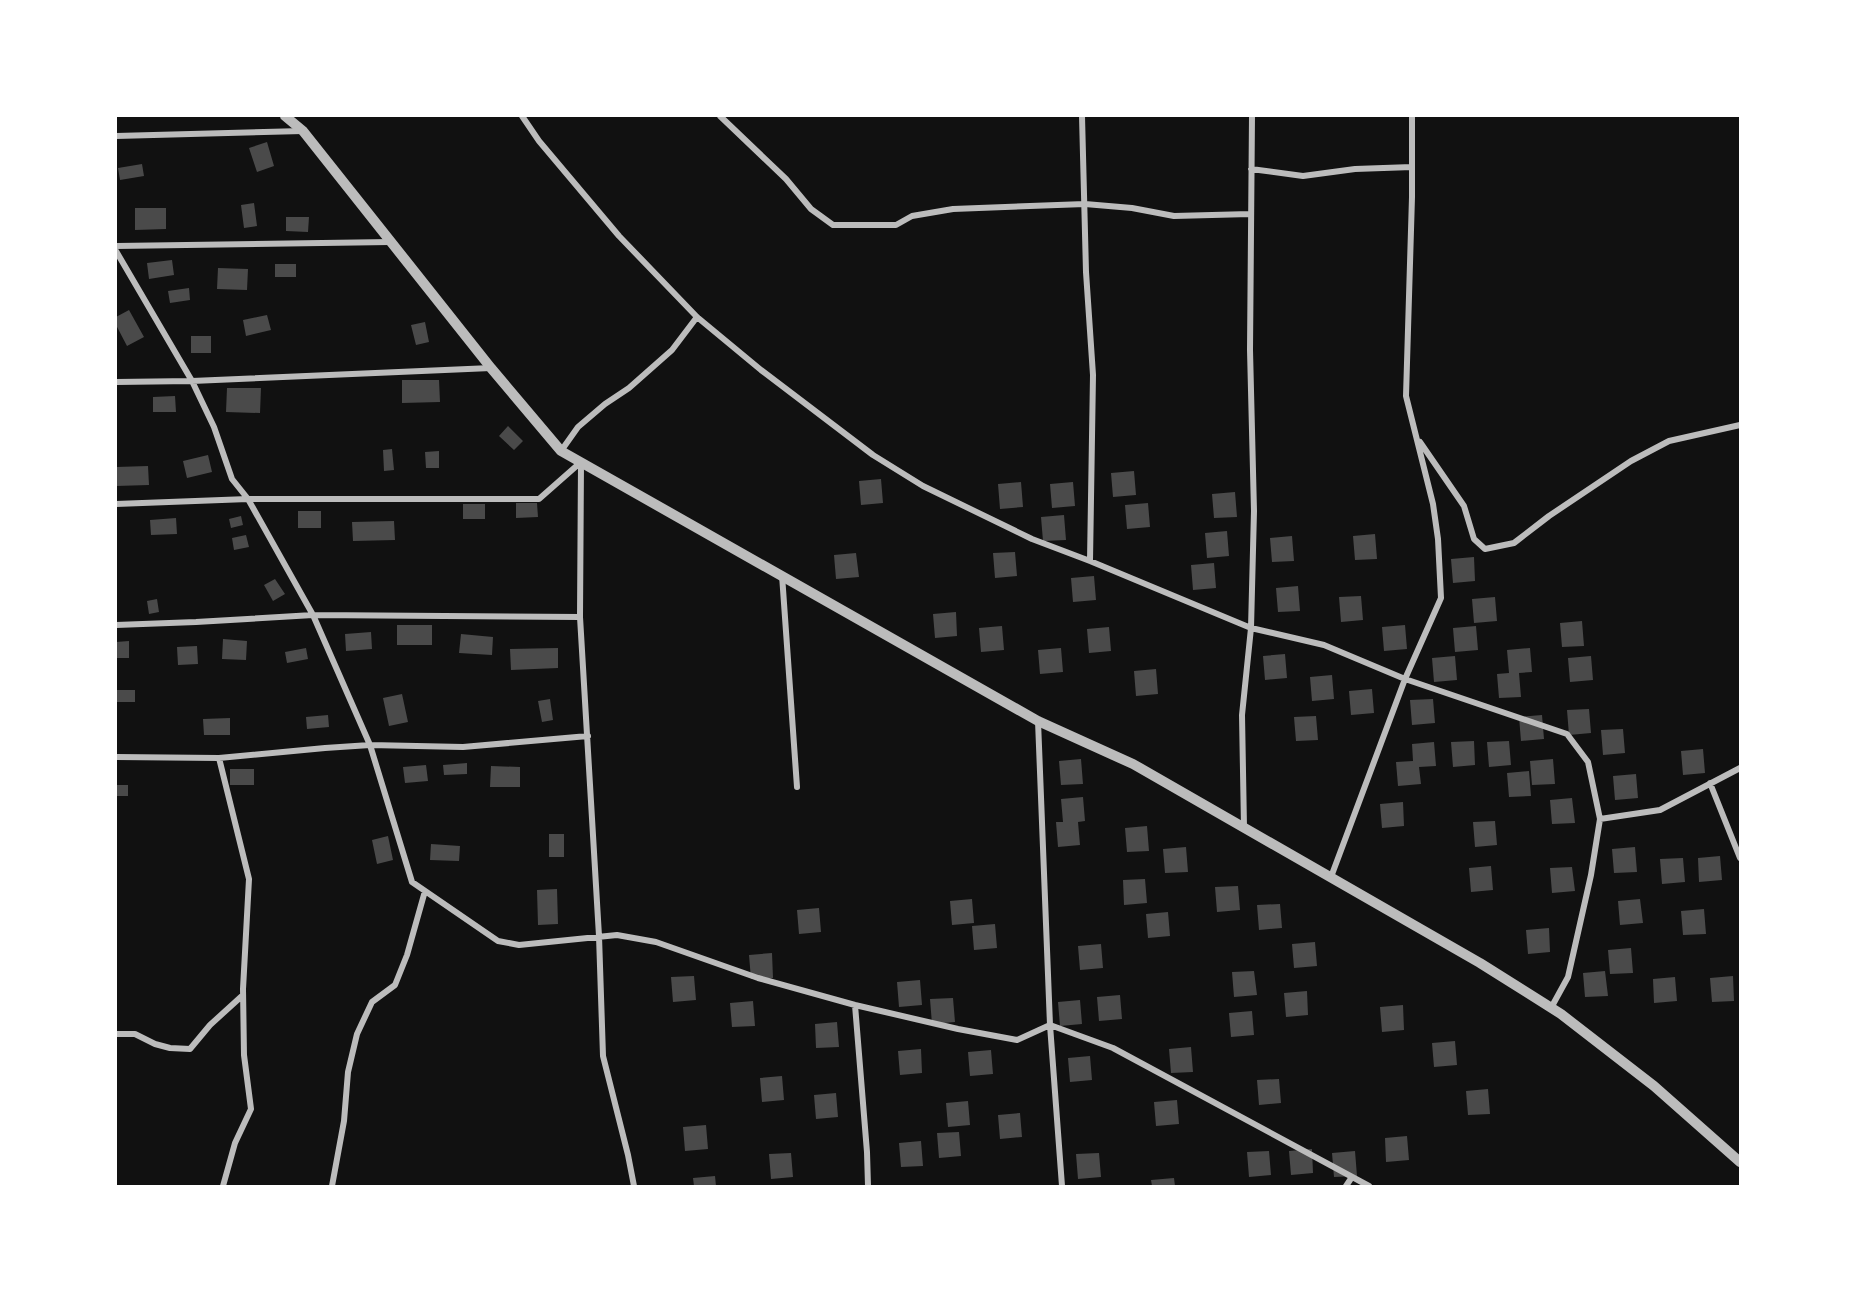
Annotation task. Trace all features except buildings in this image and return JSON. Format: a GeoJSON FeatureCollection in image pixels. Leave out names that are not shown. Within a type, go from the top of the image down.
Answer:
{"type":"FeatureCollection","features":[{"type":"Feature","properties":{"kind":"street"},"geometry":{"type":"LineString","coordinates":[[285,116],[303,131],[491,368],[561,451],[1038,721],[1133,764],[1480,963],[1551,1008],[1654,1086],[1740,1161]]}},
{"type":"Feature","properties":{"kind":"street"},"geometry":{"type":"LineString","coordinates":[[522,116],[539,141],[619,236],[697,317],[761,370],[873,455],[923,486],[1032,539],[1251,628],[1324,645],[1405,679],[1568,734],[1588,762],[1600,819],[1568,977],[1551,1008]]}},
{"type":"Feature","properties":{"kind":"street"},"geometry":{"type":"LineString","coordinates":[[720,116],[786,179],[811,209],[833,225],[897,225],[912,216],[953,209],[1085,204],[1132,208],[1174,216],[1250,214]]}},
{"type":"Feature","properties":{"kind":"street"},"geometry":{"type":"LineString","coordinates":[[1082,116],[1086,272],[1092,375],[1090,561]]}},
{"type":"Feature","properties":{"kind":"street"},"geometry":{"type":"LineString","coordinates":[[1244,827],[1242,715],[1251,628],[1254,511],[1250,350],[1252,116]]}},
{"type":"Feature","properties":{"kind":"street"},"geometry":{"type":"LineString","coordinates":[[1331,877],[1405,679],[1441,598],[1438,539],[1433,504],[1406,396],[1412,116]]}},
{"type":"Feature","properties":{"kind":"street"},"geometry":{"type":"LineString","coordinates":[[116,136],[303,131]]}},
{"type":"Feature","properties":{"kind":"street"},"geometry":{"type":"LineString","coordinates":[[1251,169],[1304,176],[1355,169],[1412,166]]}},
{"type":"Feature","properties":{"kind":"street"},"geometry":{"type":"LineString","coordinates":[[116,246],[390,242]]}},
{"type":"Feature","properties":{"kind":"street"},"geometry":{"type":"LineString","coordinates":[[116,251],[192,381],[214,427],[231,479],[248,499],[313,615],[370,745],[412,882],[498,941],[519,945],[617,935],[656,942],[758,978],[855,1005],[1017,1040],[1050,1025],[1113,1048],[1369,1186]]}},
{"type":"Feature","properties":{"kind":"street"},"geometry":{"type":"LineString","coordinates":[[561,451],[578,427],[672,350],[697,317]]}},
{"type":"Feature","properties":{"kind":"street"},"geometry":{"type":"LineString","coordinates":[[116,382],[192,381],[491,368]]}},
{"type":"Feature","properties":{"kind":"street"},"geometry":{"type":"LineString","coordinates":[[1416,436],[1464,506],[1474,539],[1485,549],[1514,543],[1549,516],[1631,461],[1669,441],[1740,425]]}},
{"type":"Feature","properties":{"kind":"street"},"geometry":{"type":"LineString","coordinates":[[116,504],[248,499],[539,499],[581,462]]}},
{"type":"Feature","properties":{"kind":"street"},"geometry":{"type":"LineString","coordinates":[[581,462],[580,617],[599,936],[603,1056],[634,1186]]}},
{"type":"Feature","properties":{"kind":"street"},"geometry":{"type":"LineString","coordinates":[[782,575],[797,788]]}},
{"type":"Feature","properties":{"kind":"street"},"geometry":{"type":"LineString","coordinates":[[116,625],[313,615],[580,617]]}},
{"type":"Feature","properties":{"kind":"street"},"geometry":{"type":"LineString","coordinates":[[1038,721],[1050,1025],[1062,1186]]}},
{"type":"Feature","properties":{"kind":"street"},"geometry":{"type":"LineString","coordinates":[[116,757],[219,758],[370,745],[463,747],[588,736]]}},
{"type":"Feature","properties":{"kind":"street"},"geometry":{"type":"LineString","coordinates":[[219,758],[249,879],[243,994],[244,1055],[251,1109],[235,1143],[223,1186]]}},
{"type":"Feature","properties":{"kind":"street"},"geometry":{"type":"LineString","coordinates":[[1600,819],[1660,810],[1740,768]]}},
{"type":"Feature","properties":{"kind":"street"},"geometry":{"type":"LineString","coordinates":[[1710,783],[1740,858]]}},
{"type":"Feature","properties":{"kind":"street"},"geometry":{"type":"LineString","coordinates":[[332,1186],[344,1121],[348,1072],[357,1034],[372,1002],[395,985],[407,956],[425,891]]}},
{"type":"Feature","properties":{"kind":"street"},"geometry":{"type":"LineString","coordinates":[[116,1034],[135,1034],[155,1044],[170,1048],[190,1049],[210,1025],[243,994]]}},
{"type":"Feature","properties":{"kind":"street"},"geometry":{"type":"LineString","coordinates":[[855,1005],[868,1186]]}},
{"type":"Feature","properties":{"kind":"street"},"geometry":{"type":"LineString","coordinates":[[1346,1186],[1352,1177]]}}]}
